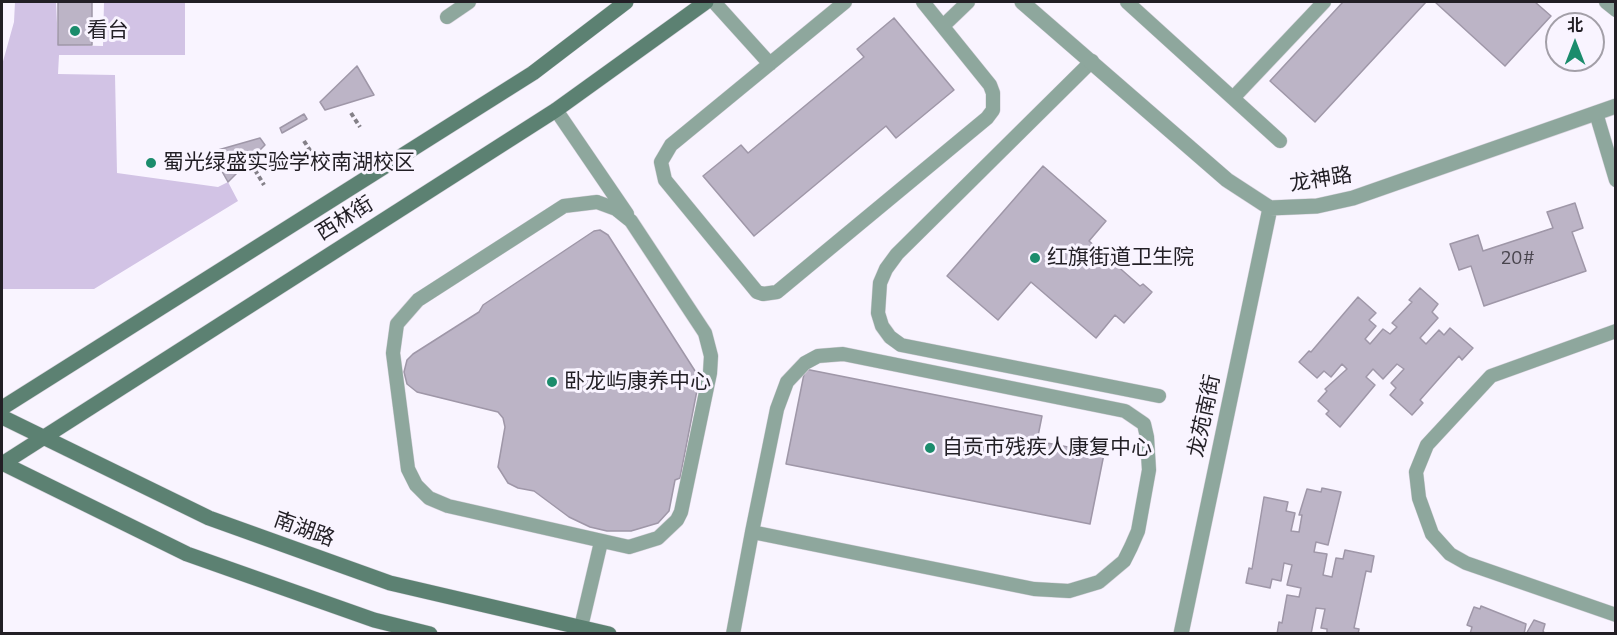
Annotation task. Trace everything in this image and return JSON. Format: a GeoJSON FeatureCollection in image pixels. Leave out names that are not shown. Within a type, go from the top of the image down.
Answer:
{"type":"FeatureCollection","features":[{"type":"Feature","properties":{"kind":"main road","name":"西林街"},"geometry":{"type":"LineString","coordinates":[[2,408],[533,73],[626,2]]}},
{"type":"Feature","properties":{"kind":"main road","name":"西林街"},"geometry":{"type":"LineString","coordinates":[[2,463],[556,110],[706,2]]}},
{"type":"Feature","properties":{"kind":"main road","name":"南湖路"},"geometry":{"type":"LineString","coordinates":[[2,417],[209,518],[390,583],[609,633]]}},
{"type":"Feature","properties":{"kind":"main road"},"geometry":{"type":"LineString","coordinates":[[2,463],[187,554],[374,620],[430,633]]}},
{"type":"Feature","properties":{"kind":"street","name":"龙神路"},"geometry":{"type":"LineString","coordinates":[[1022,2],[1227,180],[1270,208],[1317,206],[1353,198],[1616,106]]}},
{"type":"Feature","properties":{"kind":"street","name":"龙苑南街"},"geometry":{"type":"LineString","coordinates":[[1181,633],[1270,208]]}},
{"type":"Feature","properties":{"kind":"lane"},"geometry":{"type":"LineString","coordinates":[[447,17],[469,2]]}},
{"type":"Feature","properties":{"kind":"lane"},"geometry":{"type":"LineString","coordinates":[[714,2],[770,64]]}},
{"type":"Feature","properties":{"kind":"lane"},"geometry":{"type":"LineString","coordinates":[[846,2],[671,145],[661,162],[665,180],[757,292],[763,294],[777,292],[987,118],[993,110],[993,93],[990,85],[923,2]]}},
{"type":"Feature","properties":{"kind":"lane"},"geometry":{"type":"LineString","coordinates":[[943,26],[968,2]]}},
{"type":"Feature","properties":{"kind":"lane"},"geometry":{"type":"LineString","coordinates":[[1127,2],[1280,141]]}},
{"type":"Feature","properties":{"kind":"lane"},"geometry":{"type":"LineString","coordinates":[[1233,98],[1324,2]]}},
{"type":"Feature","properties":{"kind":"lane"},"geometry":{"type":"LineString","coordinates":[[1606,2],[1616,10]]}},
{"type":"Feature","properties":{"kind":"lane"},"geometry":{"type":"LineString","coordinates":[[1092,61],[897,254],[886,269],[880,283],[878,313],[882,326],[890,338],[901,345],[1159,396]]}},
{"type":"Feature","properties":{"kind":"lane"},"geometry":{"type":"LineString","coordinates":[[556,110],[631,221],[705,333],[711,356],[710,373],[684,503],[677,520],[666,533],[640,546],[629,547],[448,506],[423,492],[411,477],[405,458],[392,343],[402,316],[418,300],[564,206],[597,202],[616,209],[631,221]]}},
{"type":"Feature","properties":{"kind":"lane"},"geometry":{"type":"LineString","coordinates":[[1596,113],[1616,180]]}},
{"type":"Feature","properties":{"kind":"lane"},"geometry":{"type":"LineString","coordinates":[[1616,331],[1491,376],[1427,445],[1416,472],[1419,498],[1432,534],[1450,555],[1466,563],[1616,615]]}},
{"type":"Feature","properties":{"kind":"lane"},"geometry":{"type":"LineString","coordinates":[[733,633],[752,532],[782,393],[796,371],[818,356],[843,354],[1125,411],[1144,424],[1148,437],[1149,470],[1138,531],[1131,548],[1124,561],[1099,582],[1077,589],[1062,592],[1034,589],[752,532]]}},
{"type":"Feature","properties":{"kind":"lane"},"geometry":{"type":"LineString","coordinates":[[581,627],[601,542]]}},
{"type":"Feature","properties":{"kind":"path"},"geometry":{"type":"LineString","coordinates":[[351,113],[360,127]]}},
{"type":"Feature","properties":{"kind":"path"},"geometry":{"type":"LineString","coordinates":[[304,141],[313,155]]}},
{"type":"Feature","properties":{"kind":"path"},"geometry":{"type":"LineString","coordinates":[[255,170],[264,185]]}},
{"type":"Feature","properties":{"kind":"shaded area"},"geometry":{"type":"Polygon","coordinates":[[[15,2],[56,2],[58,45],[103,46],[104,2],[185,2],[185,55],[59,55],[58,74],[115,75],[117,173],[218,187],[228,182],[238,201],[94,289],[2,289],[2,65],[14,22],[15,2]]]}},
{"type":"Feature","properties":{"kind":"building","name":"看台"},"geometry":{"type":"Polygon","coordinates":[[[58,2],[92,2],[92,45],[58,45],[58,2]]]}},
{"type":"Feature","properties":{"kind":"building"},"geometry":{"type":"Polygon","coordinates":[[[1343,2],[1426,2],[1315,122],[1270,81],[1343,2]]]}},
{"type":"Feature","properties":{"kind":"building"},"geometry":{"type":"Polygon","coordinates":[[[1435,2],[1535,2],[1546,12],[1545,23],[1505,66],[1435,2]]]}},
{"type":"Feature","properties":{"kind":"building"},"geometry":{"type":"Polygon","coordinates":[[[894,18],[954,90],[896,138],[886,126],[754,236],[703,176],[741,145],[748,153],[864,57],[857,49],[894,18]]]}},
{"type":"Feature","properties":{"kind":"building"},"geometry":{"type":"Polygon","coordinates":[[[357,66],[374,95],[325,110],[320,102],[357,66]]]}},
{"type":"Feature","properties":{"kind":"building"},"geometry":{"type":"Polygon","coordinates":[[[304,114],[307,119],[282,133],[280,128],[304,114]]]}},
{"type":"Feature","properties":{"kind":"building"},"geometry":{"type":"Polygon","coordinates":[[[260,138],[265,145],[228,182],[211,152],[260,138]]]}},
{"type":"Feature","properties":{"kind":"building","name":"红旗街道卫生院"},"geometry":{"type":"Polygon","coordinates":[[[1043,166],[1106,221],[1089,241],[1140,286],[1143,284],[1152,292],[1124,323],[1115,315],[1096,338],[1031,282],[998,320],[947,276],[1043,166]]]}},
{"type":"Feature","properties":{"kind":"building"},"geometry":{"type":"Polygon","coordinates":[[[1575,203],[1583,228],[1572,232],[1586,271],[1484,306],[1471,266],[1459,270],[1450,244],[1478,235],[1483,251],[1553,228],[1547,212],[1575,203]]]}},
{"type":"Feature","properties":{"kind":"building","name":"卧龙屿康养中心"},"geometry":{"type":"Polygon","coordinates":[[[600,230],[608,235],[699,380],[680,478],[675,480],[669,511],[658,523],[631,531],[607,531],[590,527],[569,517],[534,491],[518,488],[508,483],[498,467],[505,427],[503,418],[498,412],[417,392],[407,384],[404,372],[407,360],[413,354],[479,312],[483,305],[594,231],[600,230]]]}},
{"type":"Feature","properties":{"kind":"building"},"geometry":{"type":"Polygon","coordinates":[[[1420,288],[1438,304],[1432,312],[1438,318],[1420,338],[1426,344],[1439,330],[1444,335],[1450,328],[1473,348],[1462,360],[1459,356],[1420,400],[1423,403],[1412,415],[1390,395],[1396,388],[1391,383],[1404,369],[1397,364],[1383,379],[1373,369],[1366,377],[1375,385],[1340,427],[1326,414],[1329,411],[1318,401],[1327,391],[1325,389],[1347,369],[1342,364],[1331,377],[1324,371],[1317,378],[1299,362],[1309,351],[1311,352],[1358,297],[1376,313],[1369,320],[1376,326],[1365,339],[1370,344],[1383,329],[1390,334],[1397,327],[1392,323],[1412,302],[1409,300],[1420,288]]]}},
{"type":"Feature","properties":{"kind":"building","name":"自贡市残疾人康复中心"},"geometry":{"type":"Polygon","coordinates":[[[805,369],[1042,416],[1037,441],[1104,454],[1090,524],[786,464],[805,369]]]}},
{"type":"Feature","properties":{"kind":"building"},"geometry":{"type":"Polygon","coordinates":[[[1322,488],[1341,492],[1328,545],[1316,542],[1314,552],[1327,554],[1323,575],[1332,577],[1336,558],[1343,559],[1345,550],[1374,556],[1371,572],[1366,571],[1354,628],[1359,629],[1358,634],[1327,634],[1327,629],[1321,628],[1325,609],[1316,608],[1311,634],[1277,634],[1279,622],[1282,623],[1287,595],[1299,597],[1301,588],[1287,585],[1292,565],[1284,563],[1281,581],[1272,579],[1270,588],[1246,583],[1249,568],[1252,569],[1264,497],[1288,502],[1286,511],[1295,513],[1291,531],[1299,532],[1302,515],[1299,515],[1307,489],[1321,492],[1322,488]]]}},
{"type":"Feature","properties":{"kind":"building"},"geometry":{"type":"Polygon","coordinates":[[[1481,606],[1526,624],[1524,634],[1470,634],[1472,627],[1467,625],[1474,607],[1480,609],[1481,606]]]}},
{"type":"Feature","properties":{"kind":"building"},"geometry":{"type":"Polygon","coordinates":[[[1534,620],[1545,624],[1543,631],[1545,634],[1526,634],[1534,620]]]}},
{"type":"Feature","properties":{"kind":"place","name":"看台"},"geometry":{"type":"Point","coordinates":[75,31]}},
{"type":"Feature","properties":{"kind":"place","name":"蜀光绿盛实验学校南湖校区"},"geometry":{"type":"Point","coordinates":[151,163]}},
{"type":"Feature","properties":{"kind":"place","name":"红旗街道卫生院"},"geometry":{"type":"Point","coordinates":[1035,258]}},
{"type":"Feature","properties":{"kind":"place","name":"卧龙屿康养中心"},"geometry":{"type":"Point","coordinates":[552,382]}},
{"type":"Feature","properties":{"kind":"place","name":"自贡市残疾人康复中心"},"geometry":{"type":"Point","coordinates":[930,448]}}]}
